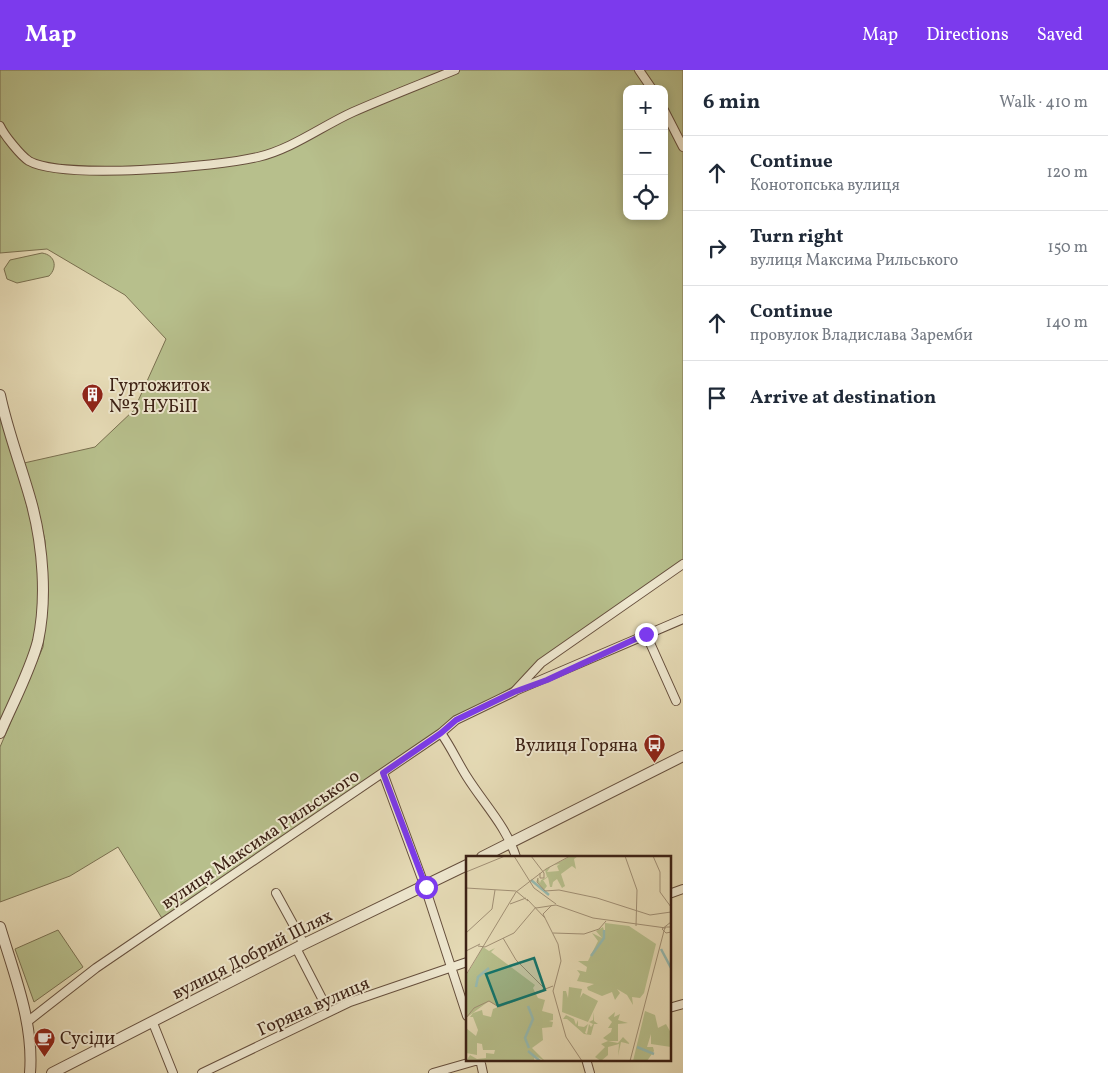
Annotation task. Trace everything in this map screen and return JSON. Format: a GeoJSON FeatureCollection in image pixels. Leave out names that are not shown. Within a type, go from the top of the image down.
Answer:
{"type":"FeatureCollection","features":[{"type":"Feature","properties":{"kind":"street"},"geometry":{"type":"LineString","coordinates":[[0,126],[3,134],[29,161],[72,171],[192,167],[259,157],[303,138],[353,112],[455,70]]}},
{"type":"Feature","properties":{"kind":"street"},"geometry":{"type":"LineString","coordinates":[[639,70],[649,85]]}},
{"type":"Feature","properties":{"kind":"street"},"geometry":{"type":"LineString","coordinates":[[668,118],[683,147]]}},
{"type":"Feature","properties":{"kind":"street"},"geometry":{"type":"LineString","coordinates":[[0,396],[5,419],[32,506],[39,543],[42,596],[38,642],[0,732]]}},
{"type":"Feature","properties":{"kind":"street","name":"вулиця Максима Рильського"},"geometry":{"type":"LineString","coordinates":[[27,1022],[96,968],[383,773],[441,733],[456,720],[514,692],[541,663],[683,564]]}},
{"type":"Feature","properties":{"kind":"street"},"geometry":{"type":"LineString","coordinates":[[514,692],[547,680],[683,619]]}},
{"type":"Feature","properties":{"kind":"street"},"geometry":{"type":"LineString","coordinates":[[646,634],[676,701]]}},
{"type":"Feature","properties":{"kind":"street"},"geometry":{"type":"LineString","coordinates":[[441,733],[511,842],[516,856]]}},
{"type":"Feature","properties":{"kind":"street"},"geometry":{"type":"LineString","coordinates":[[484,856],[683,756]]}},
{"type":"Feature","properties":{"kind":"street"},"geometry":{"type":"LineString","coordinates":[[383,773],[426,887],[466,1013]]}},
{"type":"Feature","properties":{"kind":"street","name":"вулиця Добрий Шлях"},"geometry":{"type":"LineString","coordinates":[[52,1073],[153,1023],[300,946],[426,887],[466,866]]}},
{"type":"Feature","properties":{"kind":"street"},"geometry":{"type":"LineString","coordinates":[[670,894],[683,889]]}},
{"type":"Feature","properties":{"kind":"street"},"geometry":{"type":"LineString","coordinates":[[276,893],[329,1012]]}},
{"type":"Feature","properties":{"kind":"street"},"geometry":{"type":"LineString","coordinates":[[0,927],[27,1022],[31,1045],[30,1073]]}},
{"type":"Feature","properties":{"kind":"street","name":"Горяна вулиця"},"geometry":{"type":"LineString","coordinates":[[202,1073],[350,1002],[466,962]]}},
{"type":"Feature","properties":{"kind":"street"},"geometry":{"type":"LineString","coordinates":[[670,1008],[683,1004]]}},
{"type":"Feature","properties":{"kind":"street"},"geometry":{"type":"LineString","coordinates":[[153,1023],[173,1073]]}},
{"type":"Feature","properties":{"kind":"street"},"geometry":{"type":"LineString","coordinates":[[433,1073],[477,1060]]}},
{"type":"Feature","properties":{"kind":"street"},"geometry":{"type":"LineString","coordinates":[[480,1060],[483,1073]]}},
{"type":"Feature","properties":{"kind":"street"},"geometry":{"type":"LineString","coordinates":[[586,1060],[590,1073]]}},
{"type":"Feature","properties":{"kind":"green space"},"geometry":{"type":"Polygon","coordinates":[[[0,70],[683,70],[683,562],[518,684],[453,720],[439,732],[163,920],[118,847],[70,876],[0,902],[0,747],[43,647],[48,595],[45,541],[37,504],[24,463],[95,447],[134,410],[166,339],[125,295],[47,249],[0,253],[0,70]]]}},
{"type":"Feature","properties":{"kind":"green space"},"geometry":{"type":"Polygon","coordinates":[[[42,253],[50,256],[54,262],[54,269],[49,276],[17,283],[7,279],[4,269],[10,260],[42,253]]]}},
{"type":"Feature","properties":{"kind":"green space"},"geometry":{"type":"Polygon","coordinates":[[[0,407],[37,543],[40,596],[36,641],[0,727],[0,407]]]}},
{"type":"Feature","properties":{"kind":"green space"},"geometry":{"type":"Polygon","coordinates":[[[58,930],[83,967],[34,1002],[15,949],[58,930]]]}},
{"type":"Feature","properties":{"kind":"place","name":"Гуртожиток №3 НУБіП"},"geometry":{"type":"Point","coordinates":[93,414]}},
{"type":"Feature","properties":{"kind":"place","name":"Вулиця Горяна"},"geometry":{"type":"Point","coordinates":[654,764]}},
{"type":"Feature","properties":{"kind":"place","name":"Сусіди"},"geometry":{"type":"Point","coordinates":[44,1057]}},
{"type":"Feature","properties":{"kind":"route"},"geometry":{"type":"LineString","coordinates":[[426,887],[383,773],[441,733],[456,720],[514,692],[547,680],[646,634]]}}]}
